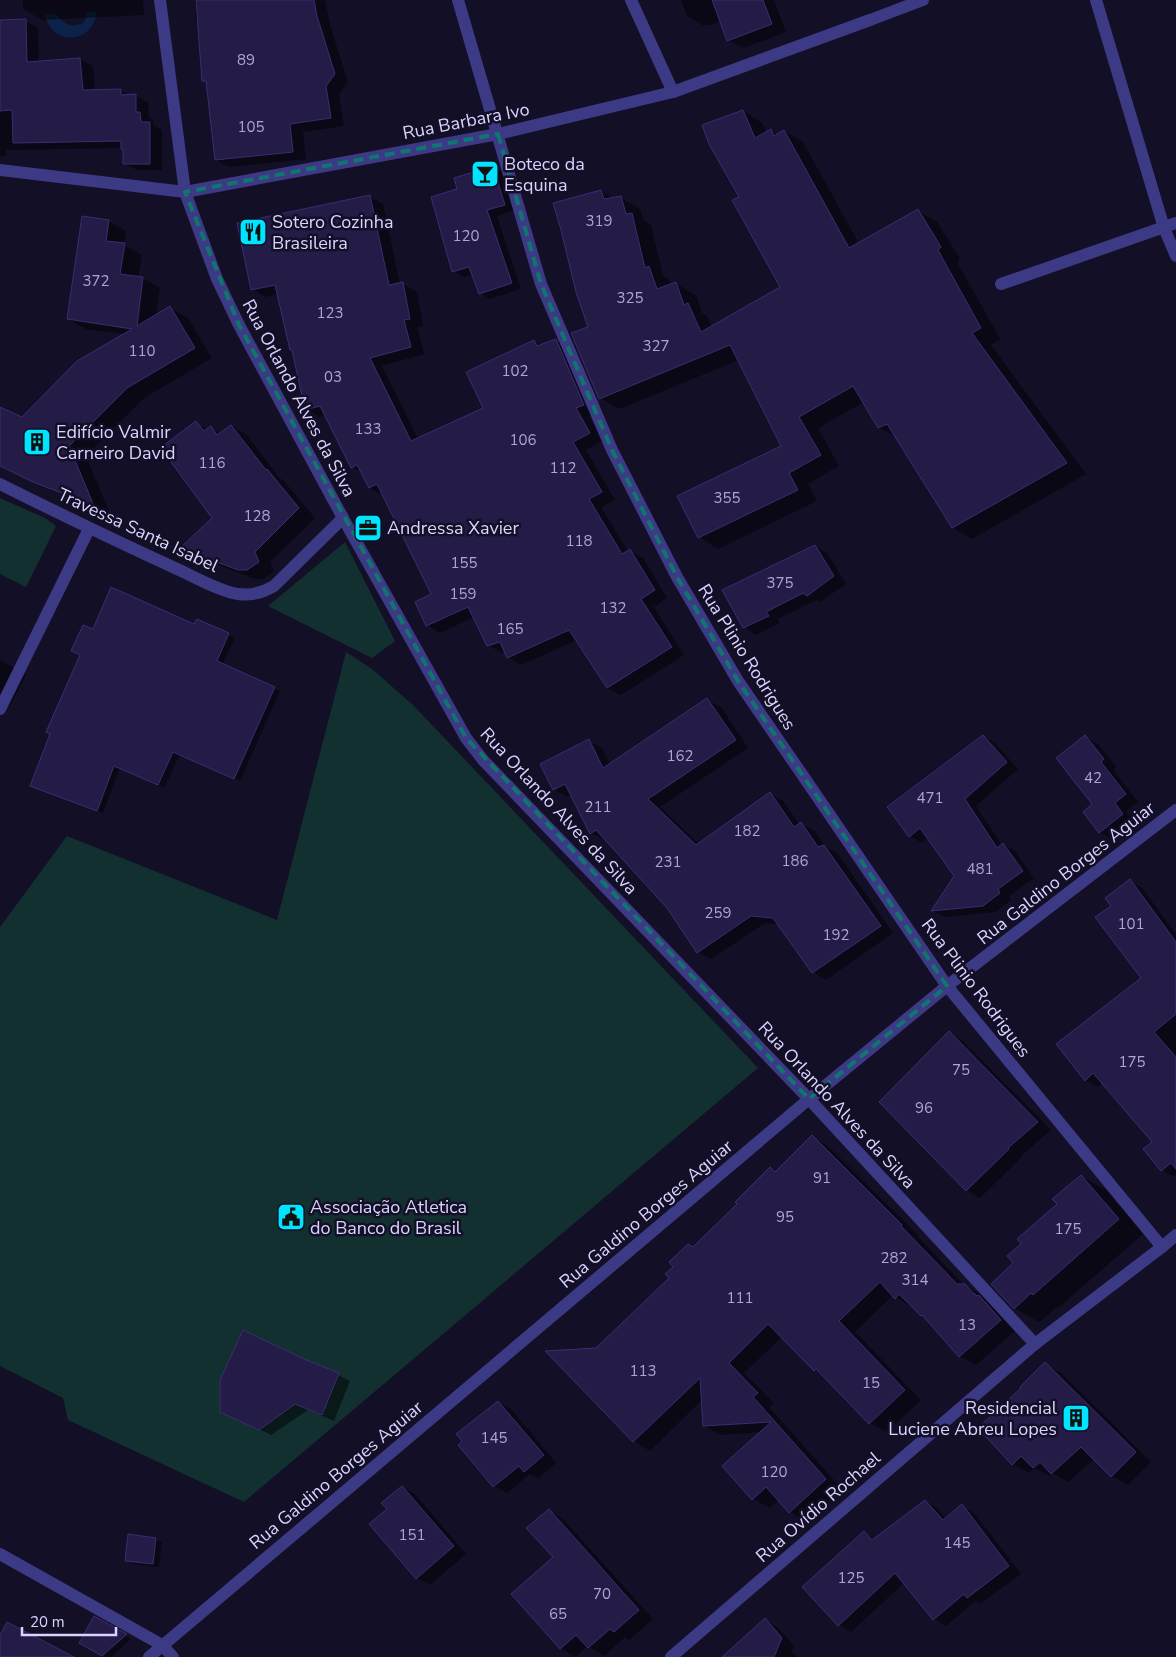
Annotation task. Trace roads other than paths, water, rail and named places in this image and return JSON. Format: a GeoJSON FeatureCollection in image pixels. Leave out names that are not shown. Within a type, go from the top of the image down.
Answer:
{"type":"FeatureCollection","features":[{"type":"Feature","properties":{"kind":"street","name":"Rua Orlando Alves da Silva"},"geometry":{"type":"LineString","coordinates":[[160,0],[185,192],[217,279],[239,326],[343,518],[466,738],[483,760],[809,1099],[1035,1344]]}},
{"type":"Feature","properties":{"kind":"street","name":"Rua Plinio Rodrigues"},"geometry":{"type":"LineString","coordinates":[[458,0],[541,284],[612,450],[677,577],[738,681],[947,986],[1162,1247]]}},
{"type":"Feature","properties":{"kind":"street"},"geometry":{"type":"LineString","coordinates":[[631,0],[673,92]]}},
{"type":"Feature","properties":{"kind":"street","name":"Rua Barbara Ivo"},"geometry":{"type":"LineString","coordinates":[[0,170],[185,192],[498,134],[673,92],[923,0]]}},
{"type":"Feature","properties":{"kind":"street"},"geometry":{"type":"LineString","coordinates":[[1096,0],[1170,226],[1176,256]]}},
{"type":"Feature","properties":{"kind":"street"},"geometry":{"type":"LineString","coordinates":[[1001,284],[1170,226]]}},
{"type":"Feature","properties":{"kind":"street","name":"Travessa Santa Isabel"},"geometry":{"type":"LineString","coordinates":[[0,484],[89,529],[236,594],[252,595],[264,592],[274,586],[343,518]]}},
{"type":"Feature","properties":{"kind":"street"},"geometry":{"type":"LineString","coordinates":[[0,709],[89,529]]}},
{"type":"Feature","properties":{"kind":"street","name":"Rua Galdino Borges Aguiar"},"geometry":{"type":"LineString","coordinates":[[149,1657],[809,1099],[947,986],[1176,810]]}},
{"type":"Feature","properties":{"kind":"street","name":"Rua Ovídio Rochael"},"geometry":{"type":"LineString","coordinates":[[671,1657],[1035,1344],[1176,1235]]}},
{"type":"Feature","properties":{"kind":"street"},"geometry":{"type":"LineString","coordinates":[[0,1554],[162,1645],[173,1657]]}},
{"type":"Feature","properties":{"kind":"water"},"geometry":{"type":"Polygon","coordinates":[[[97,11],[94,22],[88,30],[80,36],[72,38],[63,37],[55,32],[49,25],[45,14],[56,14],[71,25],[78,25],[83,23],[86,13],[97,11]]]}},
{"type":"Feature","properties":{"kind":"place","name":"Boteco da Esquina"},"geometry":{"type":"Point","coordinates":[485,174]}},
{"type":"Feature","properties":{"kind":"place","name":"Sotero Cozinha Brasileira"},"geometry":{"type":"Point","coordinates":[253,232]}},
{"type":"Feature","properties":{"kind":"place","name":"Edifício Valmir Carneiro David"},"geometry":{"type":"Point","coordinates":[37,442]}},
{"type":"Feature","properties":{"kind":"place","name":"Andressa Xavier"},"geometry":{"type":"Point","coordinates":[368,528]}},
{"type":"Feature","properties":{"kind":"place","name":"Associação Atletica do Banco do Brasil"},"geometry":{"type":"Point","coordinates":[291,1217]}},
{"type":"Feature","properties":{"kind":"place","name":"Residencial Luciene Abreu Lopes"},"geometry":{"type":"Point","coordinates":[1076,1418]}}]}
